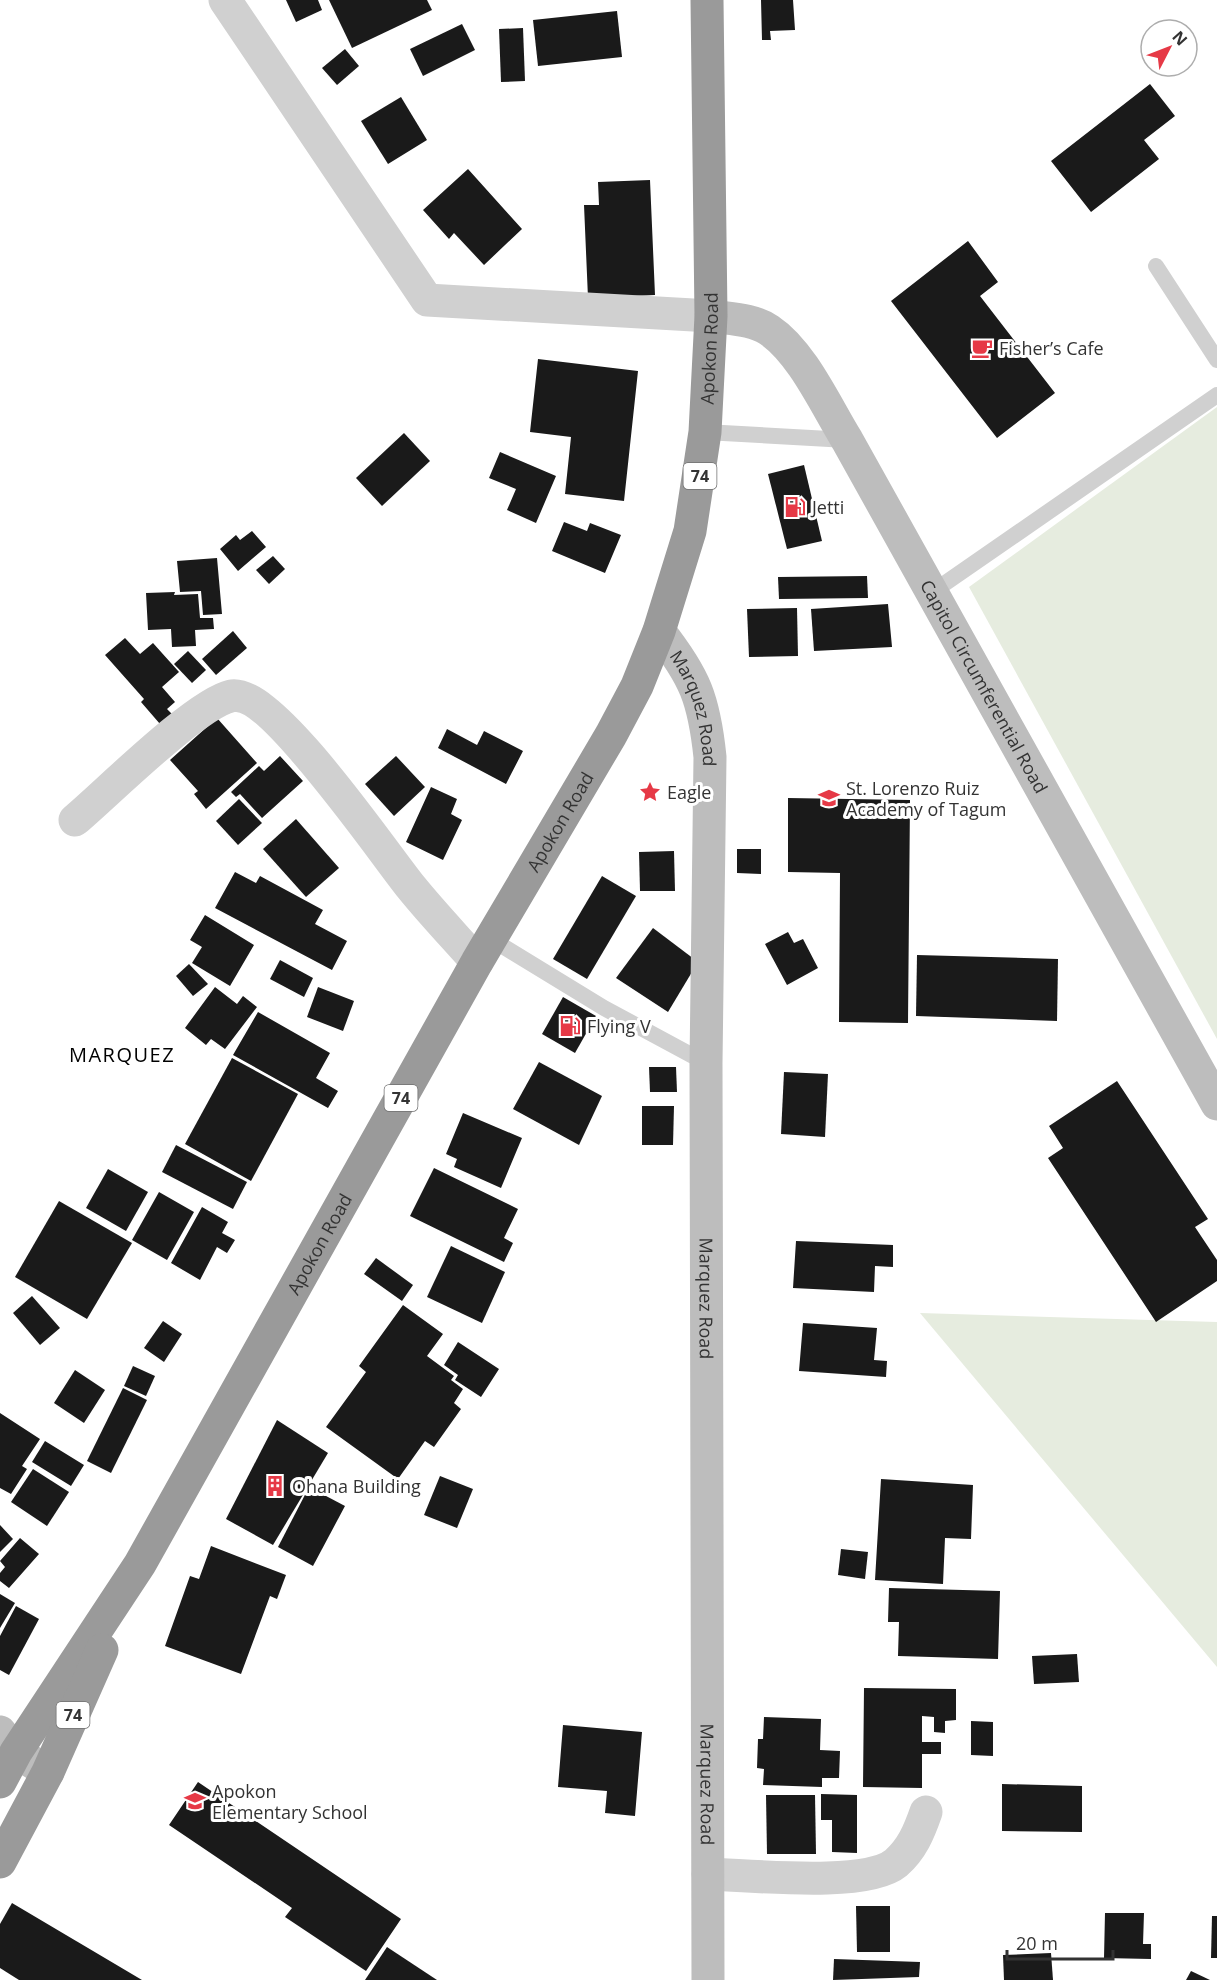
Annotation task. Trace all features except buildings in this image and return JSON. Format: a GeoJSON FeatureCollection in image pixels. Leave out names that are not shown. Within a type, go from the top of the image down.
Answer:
{"type":"FeatureCollection","features":[{"type":"Feature","properties":{"kind":"highway","name":"Apokon Road"},"geometry":{"type":"LineString","coordinates":[[0,1862],[48,1772],[140,1564],[484,951],[611,735],[637,686],[659,631],[690,531],[705,432],[711,316],[707,0]]}},
{"type":"Feature","properties":{"kind":"highway","name":"Apokon Road"},"geometry":{"type":"LineString","coordinates":[[0,1782],[8,1742],[140,1564]]}},
{"type":"Feature","properties":{"kind":"main road","name":"Capitol Circumferential Road"},"geometry":{"type":"LineString","coordinates":[[711,316],[751,322],[769,330],[797,359],[847,440],[1217,1104]]}},
{"type":"Feature","properties":{"kind":"main road","name":"Marquez Road"},"geometry":{"type":"LineString","coordinates":[[659,631],[682,660],[697,688],[706,715],[710,757],[706,1063],[708,1980]]}},
{"type":"Feature","properties":{"kind":"main road"},"geometry":{"type":"LineString","coordinates":[[8,1742],[48,1772]]}},
{"type":"Feature","properties":{"kind":"street"},"geometry":{"type":"LineString","coordinates":[[225,0],[427,300],[711,316]]}},
{"type":"Feature","properties":{"kind":"street"},"geometry":{"type":"LineString","coordinates":[[75,820],[198,712],[233,695],[247,697],[264,709],[318,765],[425,905],[484,951]]}},
{"type":"Feature","properties":{"kind":"street"},"geometry":{"type":"LineString","coordinates":[[708,1874],[838,1878],[871,1875],[894,1864],[915,1841],[926,1812]]}},
{"type":"Feature","properties":{"kind":"lane"},"geometry":{"type":"LineString","coordinates":[[1156,266],[1217,360]]}},
{"type":"Feature","properties":{"kind":"lane"},"geometry":{"type":"LineString","coordinates":[[931,593],[1217,395]]}},
{"type":"Feature","properties":{"kind":"lane"},"geometry":{"type":"LineString","coordinates":[[705,432],[847,440]]}},
{"type":"Feature","properties":{"kind":"lane"},"geometry":{"type":"LineString","coordinates":[[484,951],[604,1008],[706,1063]]}},
{"type":"Feature","properties":{"kind":"shaded area"},"geometry":{"type":"Polygon","coordinates":[[[1217,407],[1217,1039],[969,587],[1217,407]]]}},
{"type":"Feature","properties":{"kind":"shaded area"},"geometry":{"type":"Polygon","coordinates":[[[920,1313],[1217,1322],[1217,1667],[920,1313]]]}},
{"type":"Feature","properties":{"kind":"place","name":"Fisher’s Cafe"},"geometry":{"type":"Point","coordinates":[982,348]}},
{"type":"Feature","properties":{"kind":"place","name":"Jetti"},"geometry":{"type":"Point","coordinates":[795,507]}},
{"type":"Feature","properties":{"kind":"place","name":"Eagle"},"geometry":{"type":"Point","coordinates":[650,792]}},
{"type":"Feature","properties":{"kind":"place","name":"St. Lorenzo Ruiz Academy of Tagum"},"geometry":{"type":"Point","coordinates":[829,798]}},
{"type":"Feature","properties":{"kind":"place","name":"Flying V"},"geometry":{"type":"Point","coordinates":[570,1026]}},
{"type":"Feature","properties":{"kind":"place","name":"Ohana Building"},"geometry":{"type":"Point","coordinates":[275,1486]}},
{"type":"Feature","properties":{"kind":"place","name":"Apokon Elementary School"},"geometry":{"type":"Point","coordinates":[195,1801]}},
{"type":"Feature","properties":{"kind":"district","name":"MARQUEZ"},"geometry":{"type":"Point","coordinates":[122,1054]}}]}
